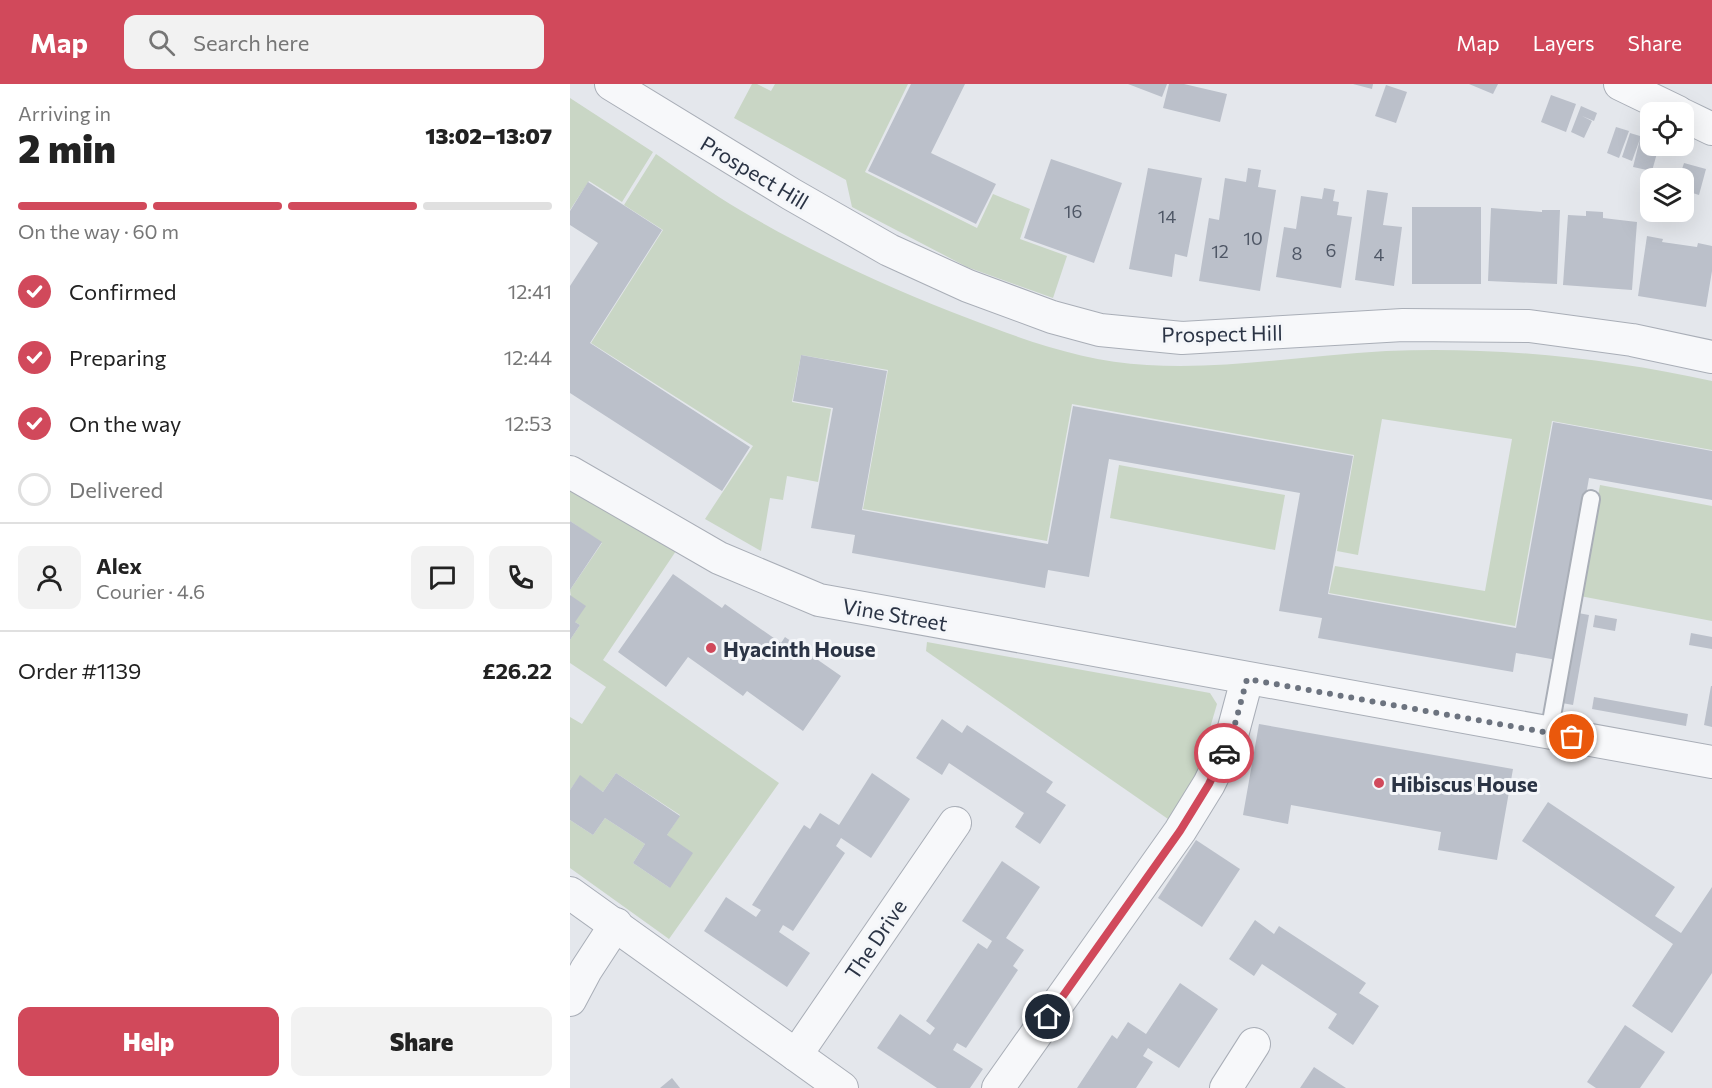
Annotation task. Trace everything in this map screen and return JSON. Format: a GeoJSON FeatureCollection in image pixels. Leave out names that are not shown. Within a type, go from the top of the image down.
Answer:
{"type":"FeatureCollection","features":[{"type":"Feature","properties":{"kind":"street","name":"Prospect Hill"},"geometry":{"type":"LineString","coordinates":[[611,84],[791,194],[889,250],[968,286],[1052,317],[1100,330],[1182,338],[1403,325],[1529,326],[1632,340],[1712,357]]}},
{"type":"Feature","properties":{"kind":"street"},"geometry":{"type":"LineString","coordinates":[[1620,84],[1657,102]]}},
{"type":"Feature","properties":{"kind":"street"},"geometry":{"type":"LineString","coordinates":[[1694,120],[1712,129]]}},
{"type":"Feature","properties":{"kind":"street","name":"Vine Street"},"geometry":{"type":"LineString","coordinates":[[570,472],[719,558],[819,600],[1712,762]]}},
{"type":"Feature","properties":{"kind":"street"},"geometry":{"type":"LineString","coordinates":[[998,1088],[1180,831],[1209,784],[1231,739],[1247,679]]}},
{"type":"Feature","properties":{"kind":"street","name":"The Drive"},"geometry":{"type":"LineString","coordinates":[[796,1055],[955,823]]}},
{"type":"Feature","properties":{"kind":"street"},"geometry":{"type":"LineString","coordinates":[[570,893],[842,1088]]}},
{"type":"Feature","properties":{"kind":"street"},"geometry":{"type":"LineString","coordinates":[[570,1000],[615,924]]}},
{"type":"Feature","properties":{"kind":"street"},"geometry":{"type":"LineString","coordinates":[[1226,1088],[1254,1044]]}},
{"type":"Feature","properties":{"kind":"lane"},"geometry":{"type":"LineString","coordinates":[[1549,733],[1591,499]]}},
{"type":"Feature","properties":{"kind":"green space"},"geometry":{"type":"Polygon","coordinates":[[[752,84],[771,91],[775,84],[908,84],[865,172],[977,228],[993,194],[1030,209],[1020,239],[1067,256],[1053,298],[967,267],[852,207],[846,180],[734,118],[752,84]]]}},
{"type":"Feature","properties":{"kind":"green space"},"geometry":{"type":"Polygon","coordinates":[[[570,98],[653,152],[622,202],[589,181],[570,210],[570,98]]]}},
{"type":"Feature","properties":{"kind":"green space"},"geometry":{"type":"Polygon","coordinates":[[[656,154],[729,203],[824,255],[882,283],[940,307],[1057,349],[1102,360],[1177,366],[1237,364],[1386,351],[1467,350],[1550,356],[1632,366],[1712,381],[1712,450],[1552,421],[1515,626],[1329,593],[1335,566],[1485,591],[1512,439],[1382,419],[1358,555],[1337,551],[1354,455],[1072,404],[1047,541],[863,509],[888,370],[801,355],[792,402],[831,409],[818,482],[787,476],[783,500],[770,498],[761,551],[705,519],[753,446],[591,343],[663,230],[624,205],[656,154]]]}},
{"type":"Feature","properties":{"kind":"green space"},"geometry":{"type":"Polygon","coordinates":[[[1119,465],[1285,495],[1275,550],[1110,518],[1119,465]]]}},
{"type":"Feature","properties":{"kind":"green space"},"geometry":{"type":"Polygon","coordinates":[[[570,481],[678,548],[603,660],[779,783],[669,939],[570,868],[570,820],[593,835],[605,818],[645,844],[633,863],[670,888],[667,835],[680,815],[616,773],[603,792],[580,776],[570,790],[570,717],[582,724],[606,687],[570,663],[570,640],[580,625],[575,622],[570,590],[602,543],[570,521],[570,481]]]}},
{"type":"Feature","properties":{"kind":"green space"},"geometry":{"type":"Polygon","coordinates":[[[1600,485],[1712,506],[1712,621],[1580,596],[1600,485]]]}},
{"type":"Feature","properties":{"kind":"green space"},"geometry":{"type":"Polygon","coordinates":[[[927,642],[1210,693],[1217,704],[1196,776],[1168,819],[926,651],[927,642]]]}},
{"type":"Feature","properties":{"kind":"building"},"geometry":{"type":"Polygon","coordinates":[[[911,84],[965,84],[931,153],[996,184],[976,224],[868,171],[911,84]]]}},
{"type":"Feature","properties":{"kind":"building"},"geometry":{"type":"Polygon","coordinates":[[[1128,84],[1167,84],[1162,97],[1128,84]]]}},
{"type":"Feature","properties":{"kind":"building"},"geometry":{"type":"Polygon","coordinates":[[[1169,84],[1184,84],[1227,94],[1220,122],[1163,108],[1169,84]]]}},
{"type":"Feature","properties":{"kind":"building"},"geometry":{"type":"Polygon","coordinates":[[[1353,84],[1373,84],[1372,89],[1353,84]]]}},
{"type":"Feature","properties":{"kind":"building"},"geometry":{"type":"Polygon","coordinates":[[[1469,84],[1498,84],[1493,94],[1469,84]]]}},
{"type":"Feature","properties":{"kind":"building"},"geometry":{"type":"Polygon","coordinates":[[[1386,85],[1407,92],[1396,123],[1375,116],[1386,85]]]}},
{"type":"Feature","properties":{"kind":"building"},"geometry":{"type":"Polygon","coordinates":[[[1551,95],[1576,104],[1566,132],[1541,122],[1551,95]]]}},
{"type":"Feature","properties":{"kind":"building"},"geometry":{"type":"Polygon","coordinates":[[[1581,106],[1597,113],[1594,121],[1582,116],[1592,121],[1584,138],[1571,132],[1581,106]]]}},
{"type":"Feature","properties":{"kind":"building"},"geometry":{"type":"Polygon","coordinates":[[[1616,127],[1629,131],[1619,158],[1607,153],[1616,127]]]}},
{"type":"Feature","properties":{"kind":"building"},"geometry":{"type":"Polygon","coordinates":[[[1630,133],[1640,136],[1632,161],[1622,157],[1630,133]]]}},
{"type":"Feature","properties":{"kind":"building"},"geometry":{"type":"Polygon","coordinates":[[[1640,139],[1640,156],[1656,156],[1653,168],[1633,167],[1640,139]]]}},
{"type":"Feature","properties":{"kind":"building"},"geometry":{"type":"Polygon","coordinates":[[[1051,159],[1122,183],[1094,263],[1024,238],[1051,159]]]}},
{"type":"Feature","properties":{"kind":"building"},"geometry":{"type":"Polygon","coordinates":[[[1684,163],[1706,169],[1699,195],[1694,193],[1694,168],[1682,168],[1684,163]]]}},
{"type":"Feature","properties":{"kind":"building"},"geometry":{"type":"Polygon","coordinates":[[[1148,168],[1202,178],[1187,257],[1175,254],[1172,277],[1129,269],[1148,168]]]}},
{"type":"Feature","properties":{"kind":"building"},"geometry":{"type":"Polygon","coordinates":[[[1248,168],[1261,170],[1258,187],[1276,190],[1260,291],[1199,281],[1209,218],[1219,220],[1225,178],[1246,182],[1248,168]]]}},
{"type":"Feature","properties":{"kind":"building"},"geometry":{"type":"Polygon","coordinates":[[[588,182],[662,230],[590,343],[750,447],[722,491],[570,393],[570,286],[598,243],[570,225],[570,211],[588,182]]]}},
{"type":"Feature","properties":{"kind":"building"},"geometry":{"type":"Polygon","coordinates":[[[1324,188],[1335,190],[1333,201],[1339,202],[1337,215],[1352,217],[1341,288],[1276,277],[1284,227],[1296,229],[1301,196],[1322,199],[1324,188]]]}},
{"type":"Feature","properties":{"kind":"building"},"geometry":{"type":"Polygon","coordinates":[[[1367,190],[1388,193],[1383,225],[1402,227],[1394,286],[1355,280],[1367,190]]]}},
{"type":"Feature","properties":{"kind":"building"},"geometry":{"type":"Polygon","coordinates":[[[1412,207],[1481,207],[1481,284],[1412,284],[1412,207]]]}},
{"type":"Feature","properties":{"kind":"building"},"geometry":{"type":"Polygon","coordinates":[[[1491,208],[1542,212],[1542,210],[1560,210],[1557,284],[1488,281],[1491,208]]]}},
{"type":"Feature","properties":{"kind":"building"},"geometry":{"type":"Polygon","coordinates":[[[1586,211],[1603,212],[1603,218],[1637,222],[1632,290],[1563,285],[1568,215],[1586,216],[1586,211]]]}},
{"type":"Feature","properties":{"kind":"building"},"geometry":{"type":"Polygon","coordinates":[[[1647,236],[1663,239],[1662,242],[1697,247],[1698,243],[1712,246],[1712,271],[1706,307],[1638,296],[1647,236]]]}},
{"type":"Feature","properties":{"kind":"building"},"geometry":{"type":"Polygon","coordinates":[[[801,355],[887,371],[862,510],[1048,544],[1073,406],[1353,456],[1328,594],[1516,628],[1553,422],[1712,451],[1712,500],[1589,478],[1557,660],[1516,653],[1513,672],[1318,638],[1322,618],[1279,611],[1300,493],[1109,459],[1089,577],[1048,570],[1045,588],[852,553],[855,535],[811,528],[833,408],[793,401],[801,355]]]}},
{"type":"Feature","properties":{"kind":"building"},"geometry":{"type":"Polygon","coordinates":[[[570,521],[602,542],[570,590],[570,521]]]}},
{"type":"Feature","properties":{"kind":"building","name":"Hyacinth House"},"geometry":{"type":"Polygon","coordinates":[[[673,574],[722,608],[725,604],[781,643],[785,637],[841,676],[803,731],[747,691],[743,696],[688,657],[666,687],[618,652],[673,574]]]}},
{"type":"Feature","properties":{"kind":"building"},"geometry":{"type":"Polygon","coordinates":[[[570,595],[586,606],[575,622],[580,625],[570,640],[570,595]]]}},
{"type":"Feature","properties":{"kind":"building"},"geometry":{"type":"Polygon","coordinates":[[[1578,613],[1589,615],[1573,705],[1562,703],[1578,613]]]}},
{"type":"Feature","properties":{"kind":"building"},"geometry":{"type":"Polygon","coordinates":[[[1595,615],[1617,619],[1615,631],[1593,627],[1595,615]]]}},
{"type":"Feature","properties":{"kind":"building"},"geometry":{"type":"Polygon","coordinates":[[[1691,633],[1712,637],[1712,649],[1689,645],[1691,633]]]}},
{"type":"Feature","properties":{"kind":"building"},"geometry":{"type":"Polygon","coordinates":[[[1712,686],[1712,727],[1704,725],[1712,686]]]}},
{"type":"Feature","properties":{"kind":"building"},"geometry":{"type":"Polygon","coordinates":[[[1594,697],[1688,714],[1686,726],[1592,709],[1594,697]]]}},
{"type":"Feature","properties":{"kind":"building"},"geometry":{"type":"Polygon","coordinates":[[[942,719],[962,733],[967,725],[1053,782],[1046,792],[1066,805],[1040,844],[1015,827],[1024,813],[949,763],[942,775],[916,758],[942,719]]]}},
{"type":"Feature","properties":{"kind":"building","name":"Hibiscus House"},"geometry":{"type":"Polygon","coordinates":[[[1259,724],[1513,769],[1497,860],[1438,850],[1441,832],[1291,805],[1288,824],[1243,815],[1259,724]]]}},
{"type":"Feature","properties":{"kind":"building"},"geometry":{"type":"Polygon","coordinates":[[[616,773],[680,816],[667,835],[693,853],[670,888],[633,863],[645,844],[605,818],[593,835],[570,820],[570,790],[580,775],[603,792],[616,773]]]}},
{"type":"Feature","properties":{"kind":"building"},"geometry":{"type":"Polygon","coordinates":[[[872,773],[910,799],[871,858],[841,838],[836,846],[845,853],[793,931],[783,925],[779,932],[810,953],[787,987],[704,931],[726,897],[756,917],[761,910],[752,905],[804,825],[810,829],[820,813],[839,825],[872,773]]]}},
{"type":"Feature","properties":{"kind":"building"},"geometry":{"type":"Polygon","coordinates":[[[1548,802],[1675,887],[1655,916],[1681,933],[1712,887],[1712,973],[1672,1033],[1632,1006],[1673,944],[1522,841],[1548,802]]]}},
{"type":"Feature","properties":{"kind":"building"},"geometry":{"type":"Polygon","coordinates":[[[1196,840],[1240,869],[1202,927],[1158,898],[1196,840]]]}},
{"type":"Feature","properties":{"kind":"building"},"geometry":{"type":"Polygon","coordinates":[[[1002,861],[1040,887],[1006,938],[1024,950],[1013,966],[1018,970],[966,1048],[957,1043],[953,1050],[983,1069],[970,1088],[937,1088],[877,1048],[900,1014],[930,1035],[935,1028],[926,1021],[978,943],[987,949],[992,941],[962,921],[1002,861]]]}},
{"type":"Feature","properties":{"kind":"building"},"geometry":{"type":"Polygon","coordinates":[[[1255,920],[1274,934],[1279,926],[1366,983],[1359,993],[1379,1006],[1353,1045],[1328,1028],[1337,1014],[1262,964],[1254,976],[1229,959],[1255,920]]]}},
{"type":"Feature","properties":{"kind":"building"},"geometry":{"type":"Polygon","coordinates":[[[1180,983],[1218,1009],[1179,1068],[1148,1048],[1143,1056],[1153,1062],[1136,1088],[1077,1088],[1112,1035],[1117,1039],[1128,1022],[1146,1034],[1180,983]]]}},
{"type":"Feature","properties":{"kind":"building"},"geometry":{"type":"Polygon","coordinates":[[[1625,1025],[1665,1052],[1640,1088],[1596,1088],[1587,1082],[1625,1025]]]}},
{"type":"Feature","properties":{"kind":"building"},"geometry":{"type":"Polygon","coordinates":[[[1314,1067],[1346,1088],[1300,1088],[1314,1067]]]}},
{"type":"Feature","properties":{"kind":"building"},"geometry":{"type":"Polygon","coordinates":[[[672,1078],[680,1088],[660,1088],[672,1078]]]}},
{"type":"Feature","properties":{"kind":"way so far"},"geometry":{"type":"LineString","coordinates":[[1224,753],[1231,739],[1247,679],[1572,737]]}},
{"type":"Feature","properties":{"kind":"place","name":"Hyacinth House"},"geometry":{"type":"Point","coordinates":[711,648]}},
{"type":"Feature","properties":{"kind":"place","name":"Hibiscus House"},"geometry":{"type":"Point","coordinates":[1379,783]}},
{"type":"Feature","properties":{"kind":"route"},"geometry":{"type":"LineString","coordinates":[[1048,1017],[1180,831],[1209,784],[1224,753]]}}]}
